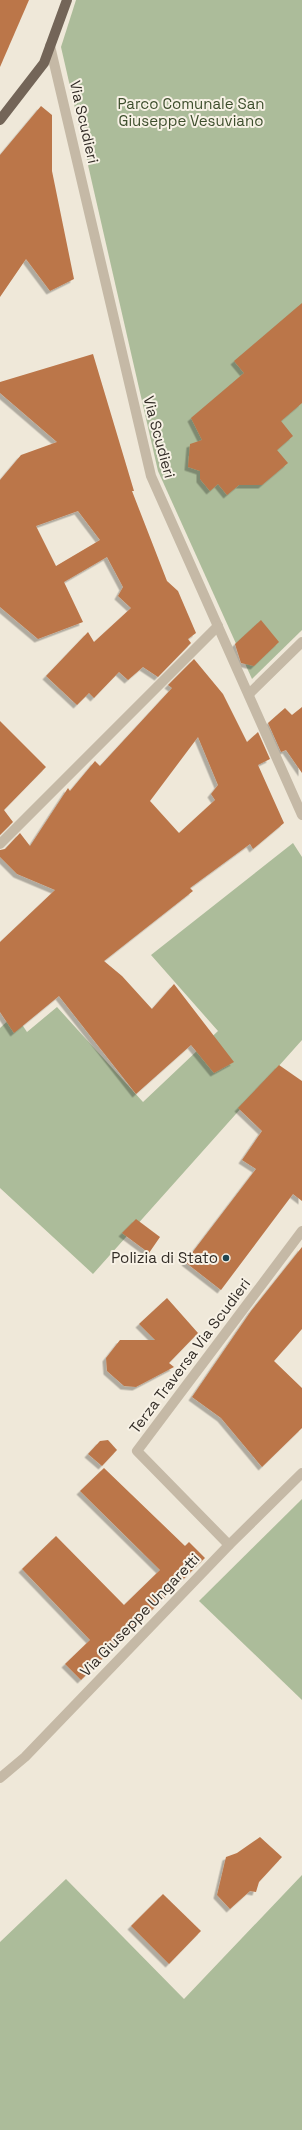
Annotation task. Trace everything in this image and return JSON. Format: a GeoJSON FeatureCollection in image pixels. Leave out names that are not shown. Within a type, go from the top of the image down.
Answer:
{"type":"FeatureCollection","features":[{"type":"Feature","properties":{"kind":"main road"},"geometry":{"type":"LineString","coordinates":[[0,120],[44,63],[67,0]]}},
{"type":"Feature","properties":{"kind":"street","name":"Via Scudieri"},"geometry":{"type":"LineString","coordinates":[[50,46],[151,476],[302,815]]}},
{"type":"Feature","properties":{"kind":"street"},"geometry":{"type":"LineString","coordinates":[[0,844],[218,626]]}},
{"type":"Feature","properties":{"kind":"street"},"geometry":{"type":"LineString","coordinates":[[249,694],[302,642]]}},
{"type":"Feature","properties":{"kind":"street","name":"Terza Traversa Via Scudieri"},"geometry":{"type":"LineString","coordinates":[[229,1545],[137,1451],[302,1231]]}},
{"type":"Feature","properties":{"kind":"street","name":"Via Giuseppe Ungaretti"},"geometry":{"type":"LineString","coordinates":[[0,1778],[25,1757],[229,1545],[302,1473]]}},
{"type":"Feature","properties":{"kind":"green space","name":"Parco Comunale San Giuseppe Vesuviano"},"geometry":{"type":"Polygon","coordinates":[[[76,0],[302,0],[302,630],[252,679],[158,471],[61,47],[76,0]]]}},
{"type":"Feature","properties":{"kind":"green space"},"geometry":{"type":"Polygon","coordinates":[[[293,843],[302,857],[302,1040],[93,1274],[0,1188],[0,1028],[15,1014],[27,1032],[57,1007],[143,1102],[218,1031],[151,955],[293,843]]]}},
{"type":"Feature","properties":{"kind":"green space"},"geometry":{"type":"Polygon","coordinates":[[[302,1499],[302,1700],[199,1601],[302,1499]]]}},
{"type":"Feature","properties":{"kind":"green space"},"geometry":{"type":"Polygon","coordinates":[[[302,1875],[302,2130],[0,2130],[0,1942],[66,1879],[184,1999],[302,1875]]]}},
{"type":"Feature","properties":{"kind":"building"},"geometry":{"type":"Polygon","coordinates":[[[0,0],[29,0],[0,67],[0,0]]]}},
{"type":"Feature","properties":{"kind":"building"},"geometry":{"type":"Polygon","coordinates":[[[41,106],[52,115],[52,171],[74,279],[50,291],[26,259],[0,297],[0,155],[41,106]]]}},
{"type":"Feature","properties":{"kind":"building"},"geometry":{"type":"Polygon","coordinates":[[[302,303],[302,403],[281,421],[293,436],[277,450],[288,463],[262,485],[239,485],[227,495],[218,484],[210,491],[200,479],[200,471],[188,467],[190,444],[202,440],[191,418],[244,373],[234,361],[302,303]]]}},
{"type":"Feature","properties":{"kind":"building"},"geometry":{"type":"Polygon","coordinates":[[[93,354],[134,491],[132,491],[167,581],[178,591],[196,633],[188,639],[191,643],[158,677],[143,667],[128,680],[119,672],[94,698],[89,693],[77,705],[46,676],[88,632],[94,642],[131,608],[118,596],[123,587],[107,557],[64,582],[83,622],[38,639],[0,607],[0,480],[21,455],[57,442],[0,393],[0,382],[93,354]],[[78,511],[36,526],[56,566],[100,540],[78,511]]]}},
{"type":"Feature","properties":{"kind":"building"},"geometry":{"type":"Polygon","coordinates":[[[261,620],[279,642],[254,666],[241,663],[235,644],[261,620]]]}},
{"type":"Feature","properties":{"kind":"building"},"geometry":{"type":"Polygon","coordinates":[[[194,659],[223,694],[247,742],[258,732],[270,759],[258,765],[284,823],[253,849],[250,844],[190,888],[193,891],[104,961],[122,976],[152,1009],[174,984],[234,1062],[214,1073],[191,1045],[136,1094],[59,996],[14,1033],[0,1012],[0,942],[55,890],[17,874],[0,857],[0,850],[5,849],[20,833],[30,846],[68,788],[70,791],[95,761],[100,766],[172,688],[168,685],[194,659]],[[198,737],[150,801],[179,833],[215,800],[211,794],[218,785],[198,737]]]}},
{"type":"Feature","properties":{"kind":"building"},"geometry":{"type":"Polygon","coordinates":[[[302,707],[302,773],[286,750],[281,752],[268,723],[285,708],[292,715],[302,707]]]}},
{"type":"Feature","properties":{"kind":"building"},"geometry":{"type":"Polygon","coordinates":[[[0,721],[46,767],[4,810],[13,822],[0,835],[0,721]]]}},
{"type":"Feature","properties":{"kind":"building"},"geometry":{"type":"Polygon","coordinates":[[[279,1065],[302,1081],[302,1201],[293,1194],[221,1290],[185,1262],[256,1169],[242,1160],[262,1131],[238,1108],[279,1065]]]}},
{"type":"Feature","properties":{"kind":"building"},"geometry":{"type":"Polygon","coordinates":[[[136,1219],[160,1237],[149,1253],[122,1233],[136,1219]]]}},
{"type":"Feature","properties":{"kind":"building"},"geometry":{"type":"Polygon","coordinates":[[[302,1247],[302,1329],[274,1361],[302,1388],[302,1428],[262,1467],[221,1418],[192,1397],[251,1311],[302,1247]]]}},
{"type":"Feature","properties":{"kind":"building"},"geometry":{"type":"Polygon","coordinates":[[[167,1298],[198,1333],[169,1363],[174,1367],[136,1387],[124,1386],[107,1371],[106,1358],[120,1340],[155,1340],[139,1324],[167,1298]]]}},
{"type":"Feature","properties":{"kind":"building"},"geometry":{"type":"Polygon","coordinates":[[[108,1440],[117,1450],[102,1466],[88,1454],[100,1441],[108,1440]]]}},
{"type":"Feature","properties":{"kind":"building"},"geometry":{"type":"Polygon","coordinates":[[[104,1468],[185,1546],[189,1542],[205,1558],[81,1680],[65,1664],[90,1640],[22,1569],[56,1536],[124,1605],[160,1570],[80,1491],[104,1468]]]}},
{"type":"Feature","properties":{"kind":"building"},"geometry":{"type":"Polygon","coordinates":[[[260,1837],[282,1857],[259,1882],[256,1892],[250,1891],[230,1909],[217,1895],[226,1857],[237,1853],[260,1837]]]}},
{"type":"Feature","properties":{"kind":"building"},"geometry":{"type":"Polygon","coordinates":[[[163,1894],[201,1931],[169,1964],[131,1926],[163,1894]]]}},
{"type":"Feature","properties":{"kind":"place","name":"Polizia di Stato"},"geometry":{"type":"Point","coordinates":[226,1258]}}]}
